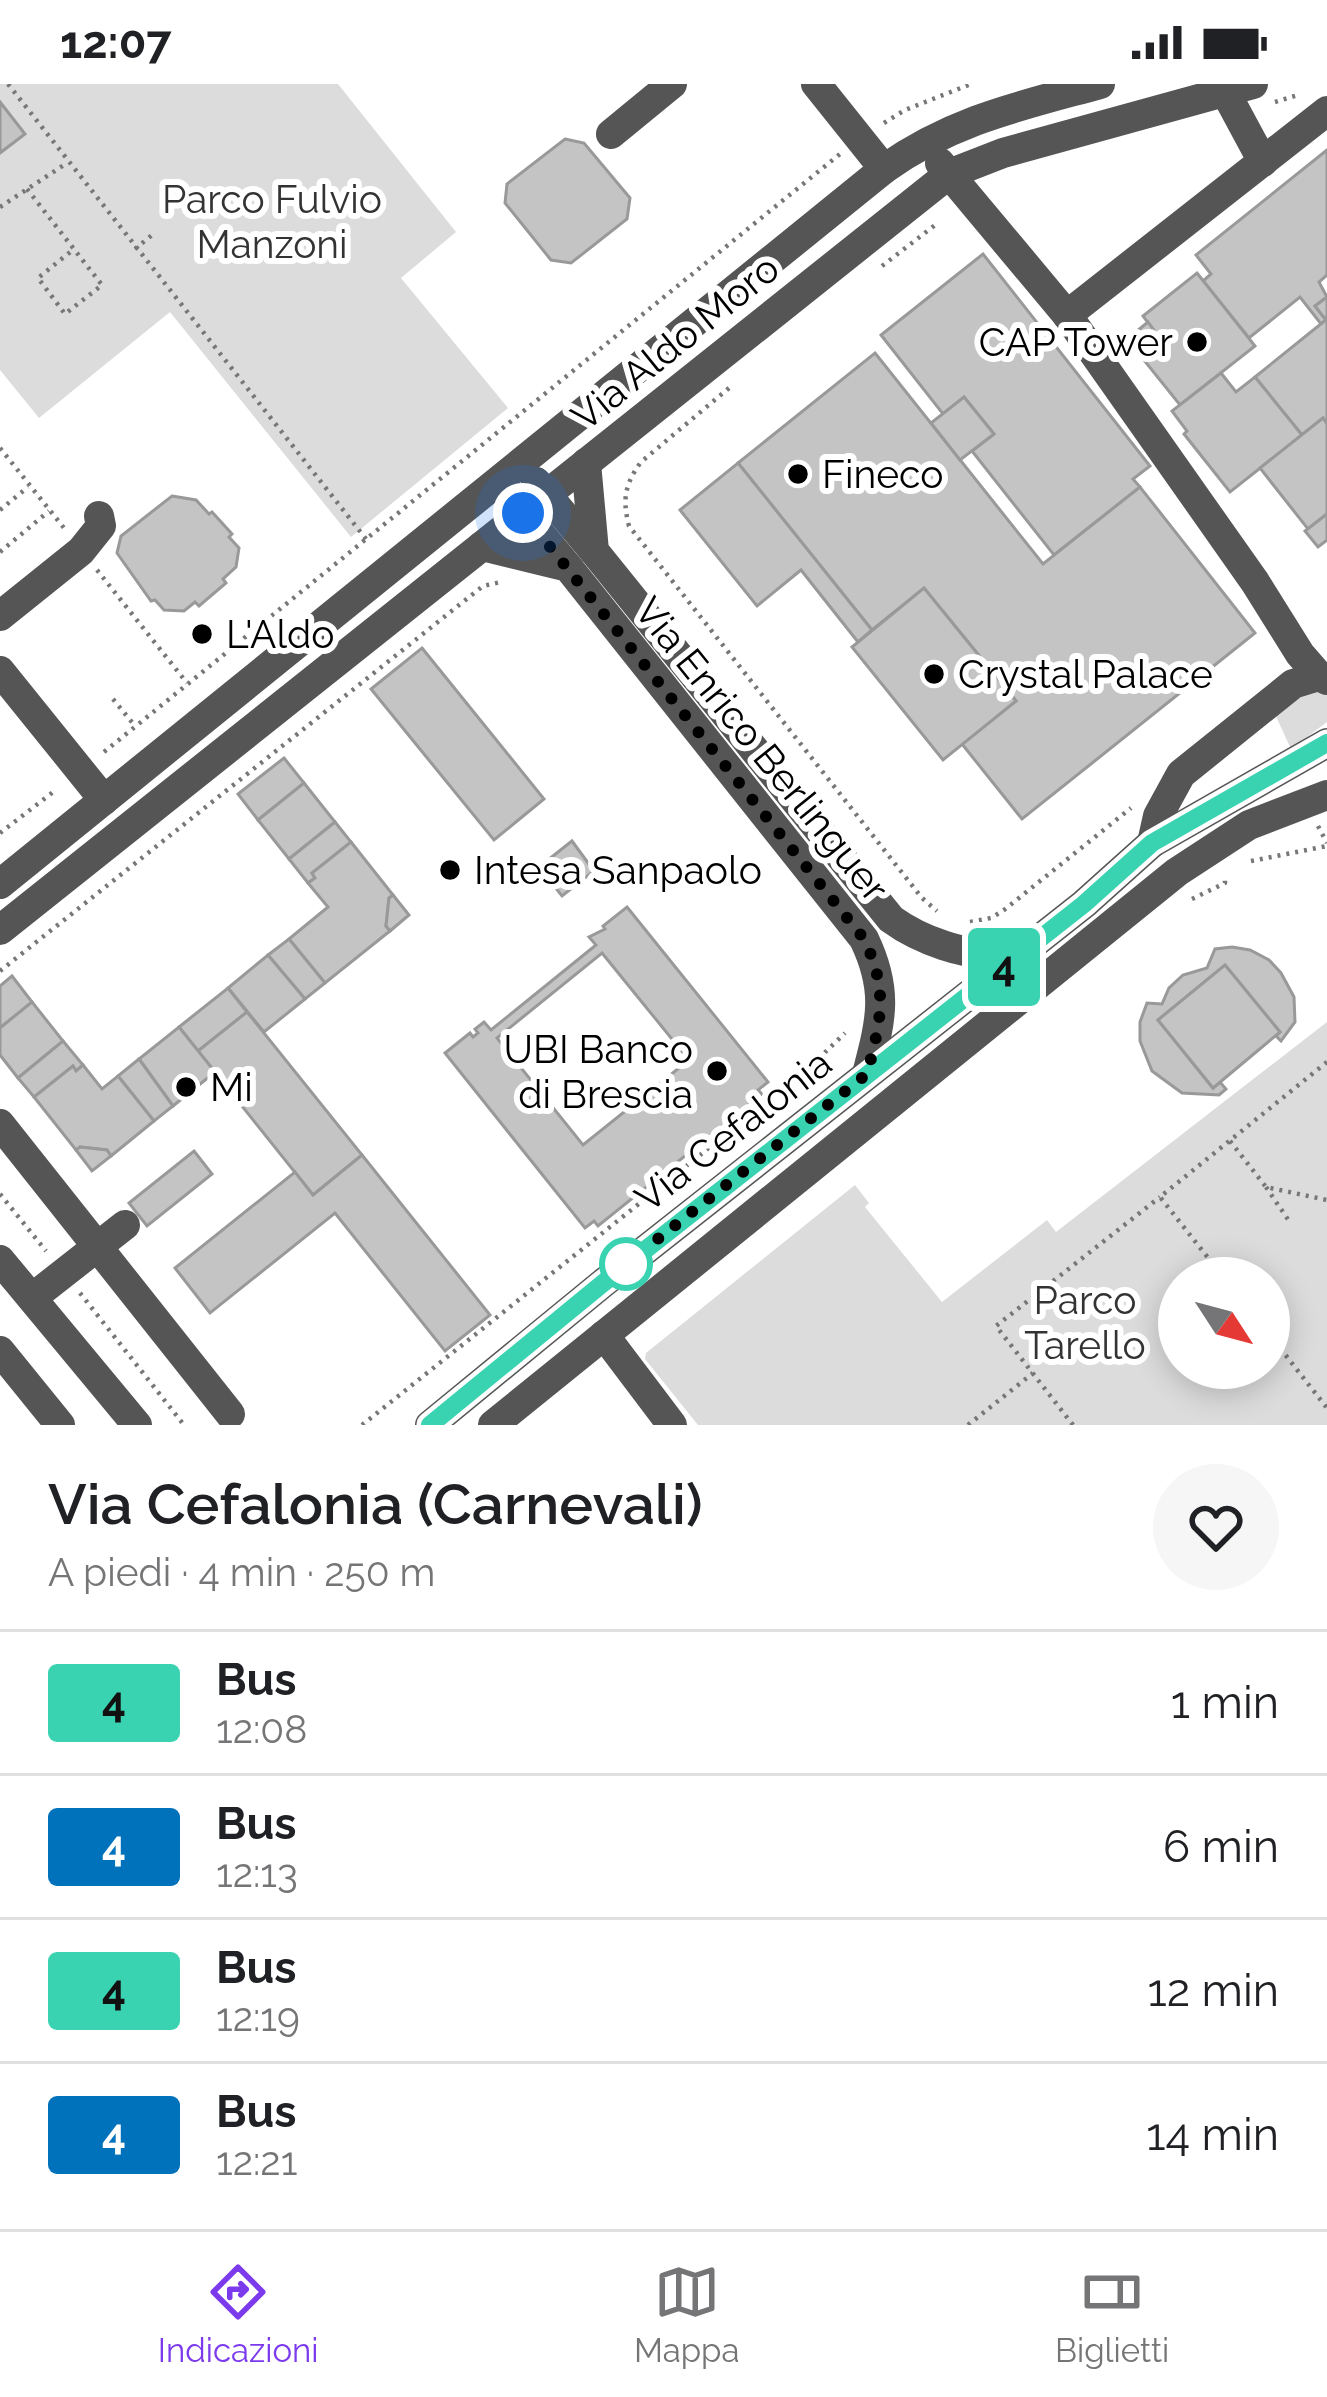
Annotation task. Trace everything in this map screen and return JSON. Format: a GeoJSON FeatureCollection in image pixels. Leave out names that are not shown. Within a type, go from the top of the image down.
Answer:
{"type":"FeatureCollection","features":[{"type":"Feature","properties":{"kind":"street"},"geometry":{"type":"LineString","coordinates":[[611,134],[672,84]]}},
{"type":"Feature","properties":{"kind":"street"},"geometry":{"type":"LineString","coordinates":[[816,84],[884,169]]}},
{"type":"Feature","properties":{"kind":"street","name":"Via Aldo Moro"},"geometry":{"type":"LineString","coordinates":[[0,930],[482,546],[627,377],[884,169],[923,142],[986,115],[1100,84]]}},
{"type":"Feature","properties":{"kind":"street"},"geometry":{"type":"LineString","coordinates":[[1234,93],[1263,162]]}},
{"type":"Feature","properties":{"kind":"street","name":"Via Aldo Moro"},"geometry":{"type":"LineString","coordinates":[[0,884],[104,800],[528,488],[586,463],[1003,153],[1234,93]]}},
{"type":"Feature","properties":{"kind":"street"},"geometry":{"type":"LineString","coordinates":[[1067,315],[1263,162],[1319,101]]}},
{"type":"Feature","properties":{"kind":"street"},"geometry":{"type":"LineString","coordinates":[[923,142],[1067,315],[1255,582],[1300,654],[1324,669]]}},
{"type":"Feature","properties":{"kind":"street"},"geometry":{"type":"LineString","coordinates":[[581,559],[586,463]]}},
{"type":"Feature","properties":{"kind":"street"},"geometry":{"type":"LineString","coordinates":[[528,488],[581,559]]}},
{"type":"Feature","properties":{"kind":"street"},"geometry":{"type":"LineString","coordinates":[[0,616],[81,550],[101,526],[99,516]]}},
{"type":"Feature","properties":{"kind":"street"},"geometry":{"type":"LineString","coordinates":[[482,546],[581,559]]}},
{"type":"Feature","properties":{"kind":"street","name":"Via Enrico Berlinguer"},"geometry":{"type":"LineString","coordinates":[[581,559],[891,919],[917,938],[942,947],[1011,962]]}},
{"type":"Feature","properties":{"kind":"street","name":"Via Enrico Berlinguer"},"geometry":{"type":"LineString","coordinates":[[581,559],[864,939],[878,970],[882,996],[880,1027],[867,1074]]}},
{"type":"Feature","properties":{"kind":"street"},"geometry":{"type":"LineString","coordinates":[[1152,843],[1158,815],[1181,774],[1293,684],[1324,669]]}},
{"type":"Feature","properties":{"kind":"street"},"geometry":{"type":"LineString","coordinates":[[0,671],[104,800]]}},
{"type":"Feature","properties":{"kind":"street","name":"Via Cefalonia"},"geometry":{"type":"LineString","coordinates":[[430,1425],[1121,875],[1152,843],[1327,743]]}},
{"type":"Feature","properties":{"kind":"street","name":"Via Cefalonia"},"geometry":{"type":"LineString","coordinates":[[493,1425],[1177,872],[1249,826],[1327,795]]}},
{"type":"Feature","properties":{"kind":"street"},"geometry":{"type":"LineString","coordinates":[[0,1124],[230,1414]]}},
{"type":"Feature","properties":{"kind":"street"},"geometry":{"type":"LineString","coordinates":[[32,1298],[124,1225]]}},
{"type":"Feature","properties":{"kind":"street"},"geometry":{"type":"LineString","coordinates":[[0,1260],[137,1425]]}},
{"type":"Feature","properties":{"kind":"street"},"geometry":{"type":"LineString","coordinates":[[604,1335],[672,1425]]}},
{"type":"Feature","properties":{"kind":"street"},"geometry":{"type":"LineString","coordinates":[[0,1351],[11,1386],[60,1425]]}},
{"type":"Feature","properties":{"kind":"path"},"geometry":{"type":"LineString","coordinates":[[8,84],[366,539]]}},
{"type":"Feature","properties":{"kind":"path"},"geometry":{"type":"LineString","coordinates":[[0,833],[859,140],[904,110],[971,84]]}},
{"type":"Feature","properties":{"kind":"path"},"geometry":{"type":"LineString","coordinates":[[1234,93],[1319,101]]}},
{"type":"Feature","properties":{"kind":"path"},"geometry":{"type":"LineString","coordinates":[[0,207],[67,163]]}},
{"type":"Feature","properties":{"kind":"path"},"geometry":{"type":"LineString","coordinates":[[869,272],[890,262],[960,185]]}},
{"type":"Feature","properties":{"kind":"path"},"geometry":{"type":"LineString","coordinates":[[27,189],[102,286],[65,314],[38,278],[74,250]]}},
{"type":"Feature","properties":{"kind":"path"},"geometry":{"type":"LineString","coordinates":[[135,249],[152,236]]}},
{"type":"Feature","properties":{"kind":"path"},"geometry":{"type":"LineString","coordinates":[[737,379],[641,462],[624,492],[629,526],[922,898],[951,919],[972,922]]}},
{"type":"Feature","properties":{"kind":"path"},"geometry":{"type":"LineString","coordinates":[[0,510],[30,486]]}},
{"type":"Feature","properties":{"kind":"path"},"geometry":{"type":"LineString","coordinates":[[0,552],[50,511]]}},
{"type":"Feature","properties":{"kind":"path"},"geometry":{"type":"LineString","coordinates":[[0,971],[483,586],[508,580]]}},
{"type":"Feature","properties":{"kind":"path"},"geometry":{"type":"LineString","coordinates":[[113,699],[136,726]]}},
{"type":"Feature","properties":{"kind":"path"},"geometry":{"type":"LineString","coordinates":[[942,947],[972,922],[1004,910],[1138,802]]}},
{"type":"Feature","properties":{"kind":"path"},"geometry":{"type":"LineString","coordinates":[[362,1425],[832,1049],[853,1019],[882,996]]}},
{"type":"Feature","properties":{"kind":"path"},"geometry":{"type":"LineString","coordinates":[[1073,1425],[995,1326],[1327,1062]]}},
{"type":"Feature","properties":{"kind":"path"},"geometry":{"type":"LineString","coordinates":[[1230,1142],[1289,1221]]}},
{"type":"Feature","properties":{"kind":"path"},"geometry":{"type":"LineString","coordinates":[[1266,1186],[1327,1200]]}},
{"type":"Feature","properties":{"kind":"path"},"geometry":{"type":"LineString","coordinates":[[0,1194],[184,1425]]}},
{"type":"Feature","properties":{"kind":"path"},"geometry":{"type":"LineString","coordinates":[[1160,1197],[1207,1257]]}},
{"type":"Feature","properties":{"kind":"path"},"geometry":{"type":"LineString","coordinates":[[1290,1360],[1327,1407]]}},
{"type":"Feature","properties":{"kind":"path"},"geometry":{"type":"LineString","coordinates":[[968,1425],[1033,1373]]}},
{"type":"Feature","properties":{"kind":"green space","name":"Parco Fulvio Manzoni"},"geometry":{"type":"Polygon","coordinates":[[[0,84],[338,84],[456,232],[401,278],[508,408],[351,537],[170,312],[39,418],[0,370],[0,153],[24,134],[0,102],[0,84]]]}},
{"type":"Feature","properties":{"kind":"green space"},"geometry":{"type":"Polygon","coordinates":[[[1327,689],[1327,722],[1291,749],[1274,712],[1290,701],[1327,689]]]}},
{"type":"Feature","properties":{"kind":"green space","name":"Parco Tarello"},"geometry":{"type":"Polygon","coordinates":[[[1327,1022],[1327,1425],[698,1425],[645,1359],[646,1353],[855,1185],[869,1203],[865,1207],[942,1302],[1047,1220],[1056,1232],[1327,1022]]]}},
{"type":"Feature","properties":{"kind":"building"},"geometry":{"type":"Polygon","coordinates":[[[0,102],[25,134],[0,153],[0,102]]]}},
{"type":"Feature","properties":{"kind":"building"},"geometry":{"type":"Polygon","coordinates":[[[565,139],[584,143],[630,198],[627,219],[571,263],[551,260],[505,203],[507,184],[565,139]]]}},
{"type":"Feature","properties":{"kind":"building"},"geometry":{"type":"Polygon","coordinates":[[[1327,150],[1327,275],[1319,282],[1327,297],[1315,306],[1326,320],[1321,324],[1300,297],[1249,338],[1203,281],[1211,274],[1196,255],[1327,150]]]}},
{"type":"Feature","properties":{"kind":"building"},"geometry":{"type":"Polygon","coordinates":[[[983,254],[1150,466],[1133,479],[1140,487],[1054,555],[972,451],[994,434],[964,397],[943,414],[881,335],[983,254]]]}},
{"type":"Feature","properties":{"kind":"building","name":"CAP Tower"},"geometry":{"type":"Polygon","coordinates":[[[1197,273],[1255,346],[1180,405],[1135,349],[1155,332],[1143,316],[1197,273]]]}},
{"type":"Feature","properties":{"kind":"building"},"geometry":{"type":"Polygon","coordinates":[[[1327,297],[1327,319],[1326,320],[1315,306],[1327,297]]]}},
{"type":"Feature","properties":{"kind":"building"},"geometry":{"type":"Polygon","coordinates":[[[1327,319],[1327,424],[1323,418],[1302,435],[1255,377],[1327,319]]]}},
{"type":"Feature","properties":{"kind":"building"},"geometry":{"type":"Polygon","coordinates":[[[1148,322],[1155,332],[1123,358],[1115,349],[1148,322]]]}},
{"type":"Feature","properties":{"kind":"building"},"geometry":{"type":"Polygon","coordinates":[[[875,353],[1043,564],[1140,487],[1255,633],[1022,819],[962,744],[1016,701],[924,588],[872,630],[738,463],[875,353]]]}},
{"type":"Feature","properties":{"kind":"building"},"geometry":{"type":"Polygon","coordinates":[[[1221,373],[1236,392],[1255,377],[1302,435],[1230,492],[1184,434],[1187,431],[1172,411],[1221,373]]]}},
{"type":"Feature","properties":{"kind":"building"},"geometry":{"type":"Polygon","coordinates":[[[964,397],[994,434],[960,460],[931,423],[964,397]]]}},
{"type":"Feature","properties":{"kind":"building"},"geometry":{"type":"Polygon","coordinates":[[[1323,418],[1327,424],[1327,514],[1308,529],[1260,468],[1323,418]]]}},
{"type":"Feature","properties":{"kind":"building"},"geometry":{"type":"Polygon","coordinates":[[[738,463],[872,630],[858,642],[801,570],[757,606],[680,510],[738,463]]]}},
{"type":"Feature","properties":{"kind":"building"},"geometry":{"type":"Polygon","coordinates":[[[172,496],[196,500],[212,512],[239,548],[236,567],[223,579],[226,583],[199,606],[195,602],[184,611],[164,610],[151,601],[117,553],[121,536],[172,496]]]}},
{"type":"Feature","properties":{"kind":"building"},"geometry":{"type":"Polygon","coordinates":[[[1327,514],[1327,540],[1318,547],[1305,531],[1327,514]]]}},
{"type":"Feature","properties":{"kind":"building","name":"Crystal Palace"},"geometry":{"type":"Polygon","coordinates":[[[924,588],[1016,701],[943,760],[852,647],[924,588]]]}},
{"type":"Feature","properties":{"kind":"building"},"geometry":{"type":"Polygon","coordinates":[[[422,648],[544,799],[494,840],[371,689],[422,648]]]}},
{"type":"Feature","properties":{"kind":"building"},"geometry":{"type":"Polygon","coordinates":[[[284,758],[304,783],[258,820],[238,794],[284,758]]]}},
{"type":"Feature","properties":{"kind":"building"},"geometry":{"type":"Polygon","coordinates":[[[304,783],[335,822],[289,859],[258,820],[304,783]]]}},
{"type":"Feature","properties":{"kind":"building"},"geometry":{"type":"Polygon","coordinates":[[[335,822],[351,842],[312,873],[315,878],[308,883],[289,859],[335,822]]]}},
{"type":"Feature","properties":{"kind":"building"},"geometry":{"type":"Polygon","coordinates":[[[572,841],[594,871],[562,896],[539,867],[572,841]]]}},
{"type":"Feature","properties":{"kind":"building"},"geometry":{"type":"Polygon","coordinates":[[[351,842],[393,895],[386,926],[390,931],[325,983],[289,939],[328,907],[308,883],[315,878],[312,873],[351,842]]]}},
{"type":"Feature","properties":{"kind":"building"},"geometry":{"type":"Polygon","coordinates":[[[393,895],[409,915],[390,931],[386,926],[393,895]]]}},
{"type":"Feature","properties":{"kind":"building","name":"UBI Banco di Brescia"},"geometry":{"type":"Polygon","coordinates":[[[627,907],[768,1082],[758,1090],[762,1094],[598,1226],[594,1221],[585,1228],[445,1053],[470,1033],[473,1037],[484,1022],[491,1030],[596,945],[589,937],[627,907]],[[602,953],[497,1038],[583,1145],[689,1060],[602,953]]]}},
{"type":"Feature","properties":{"kind":"building"},"geometry":{"type":"Polygon","coordinates":[[[289,939],[325,983],[305,999],[268,955],[289,939]]]}},
{"type":"Feature","properties":{"kind":"building"},"geometry":{"type":"Polygon","coordinates":[[[1232,947],[1269,960],[1281,973],[1294,997],[1295,1022],[1281,1041],[1276,1036],[1280,1032],[1225,965],[1158,1020],[1213,1088],[1220,1082],[1226,1089],[1219,1095],[1182,1093],[1152,1071],[1140,1041],[1140,1022],[1147,1003],[1162,1004],[1169,988],[1183,975],[1207,968],[1215,949],[1232,947]]]}},
{"type":"Feature","properties":{"kind":"building"},"geometry":{"type":"Polygon","coordinates":[[[268,955],[305,999],[264,1032],[228,988],[268,955]]]}},
{"type":"Feature","properties":{"kind":"building"},"geometry":{"type":"Polygon","coordinates":[[[1225,965],[1280,1032],[1213,1088],[1158,1020],[1225,965]]]}},
{"type":"Feature","properties":{"kind":"building"},"geometry":{"type":"Polygon","coordinates":[[[12,976],[32,1002],[0,1028],[0,986],[12,976]]]}},
{"type":"Feature","properties":{"kind":"building"},"geometry":{"type":"Polygon","coordinates":[[[228,988],[247,1012],[198,1051],[179,1027],[228,988]]]}},
{"type":"Feature","properties":{"kind":"building"},"geometry":{"type":"Polygon","coordinates":[[[32,1002],[63,1041],[18,1078],[0,1055],[0,1028],[32,1002]]]}},
{"type":"Feature","properties":{"kind":"building"},"geometry":{"type":"Polygon","coordinates":[[[247,1012],[362,1155],[313,1195],[198,1051],[247,1012]]]}},
{"type":"Feature","properties":{"kind":"building"},"geometry":{"type":"Polygon","coordinates":[[[179,1027],[215,1072],[173,1106],[139,1059],[179,1027]]]}},
{"type":"Feature","properties":{"kind":"building"},"geometry":{"type":"Polygon","coordinates":[[[63,1041],[83,1065],[76,1071],[73,1066],[34,1097],[18,1078],[63,1041]]]}},
{"type":"Feature","properties":{"kind":"building"},"geometry":{"type":"Polygon","coordinates":[[[139,1059],[173,1106],[154,1121],[118,1076],[139,1059]]]}},
{"type":"Feature","properties":{"kind":"building"},"geometry":{"type":"Polygon","coordinates":[[[83,1065],[102,1089],[118,1076],[154,1121],[111,1156],[107,1150],[76,1150],[34,1097],[73,1066],[76,1071],[83,1065]]]}},
{"type":"Feature","properties":{"kind":"building"},"geometry":{"type":"Polygon","coordinates":[[[76,1150],[107,1150],[111,1156],[92,1171],[76,1150]]]}},
{"type":"Feature","properties":{"kind":"building"},"geometry":{"type":"Polygon","coordinates":[[[194,1151],[212,1174],[147,1226],[129,1203],[194,1151]]]}},
{"type":"Feature","properties":{"kind":"building"},"geometry":{"type":"Polygon","coordinates":[[[362,1155],[490,1315],[445,1351],[335,1213],[210,1313],[175,1268],[295,1172],[313,1195],[362,1155]]]}},
{"type":"Feature","properties":{"kind":"bus line","name":"4"},"geometry":{"type":"LineString","coordinates":[[430,1425],[1121,875],[1152,843],[1327,743]]}},
{"type":"Feature","properties":{"kind":"place","name":"CAP Tower"},"geometry":{"type":"Point","coordinates":[1197,342]}},
{"type":"Feature","properties":{"kind":"place","name":"Fineco"},"geometry":{"type":"Point","coordinates":[798,474]}},
{"type":"Feature","properties":{"kind":"place","name":"L'Aldo"},"geometry":{"type":"Point","coordinates":[202,634]}},
{"type":"Feature","properties":{"kind":"place","name":"Crystal Palace"},"geometry":{"type":"Point","coordinates":[934,674]}},
{"type":"Feature","properties":{"kind":"place","name":"Intesa Sanpaolo"},"geometry":{"type":"Point","coordinates":[450,870]}},
{"type":"Feature","properties":{"kind":"place","name":"UBI Banco di Brescia"},"geometry":{"type":"Point","coordinates":[717,1071]}},
{"type":"Feature","properties":{"kind":"place","name":"Mi"},"geometry":{"type":"Point","coordinates":[186,1087]}},
{"type":"Feature","properties":{"kind":"route"},"geometry":{"type":"LineString","coordinates":[[523,513],[864,939],[878,970],[882,996],[880,1027],[867,1074],[626,1264]]}}]}
